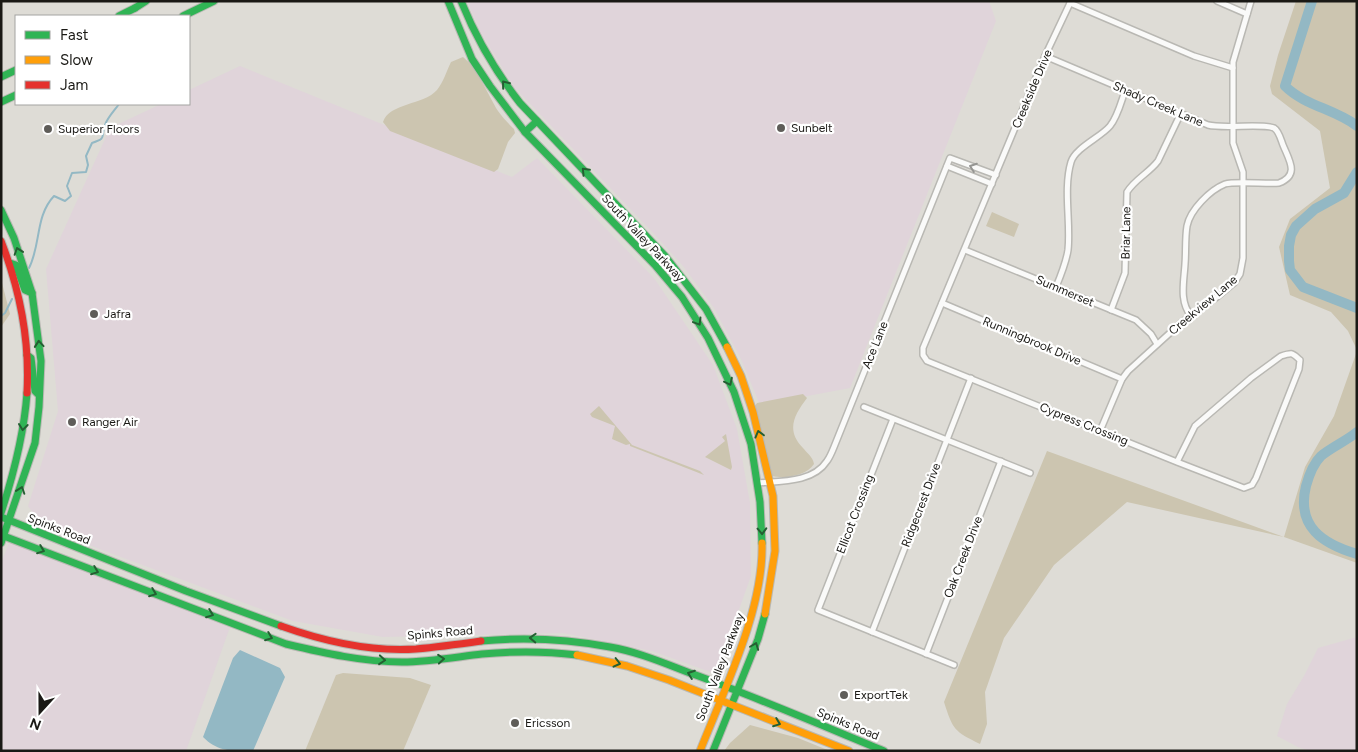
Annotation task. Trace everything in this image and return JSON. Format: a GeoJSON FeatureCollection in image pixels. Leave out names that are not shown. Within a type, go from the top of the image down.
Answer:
{"type":"FeatureCollection","features":[{"type":"Feature","properties":{"kind":"main road"},"geometry":{"type":"LineString","coordinates":[[135,8],[142,1]]}},
{"type":"Feature","properties":{"kind":"main road"},"geometry":{"type":"LineString","coordinates":[[121,15],[146,1]]}},
{"type":"Feature","properties":{"kind":"main road"},"geometry":{"type":"LineString","coordinates":[[185,15],[214,1]]}},
{"type":"Feature","properties":{"kind":"main road","name":"South Valley Parkway"},"geometry":{"type":"LineString","coordinates":[[448,1],[472,59],[490,86],[525,132],[655,265],[682,297],[708,338],[734,392],[751,444],[760,502],[762,550],[748,631],[700,751]]}},
{"type":"Feature","properties":{"kind":"main road","name":"South Valley Parkway"},"geometry":{"type":"LineString","coordinates":[[461,1],[473,32],[501,81],[666,256],[706,309],[741,376],[762,443],[773,496],[775,551],[772,581],[758,639],[713,751]]}},
{"type":"Feature","properties":{"kind":"main road"},"geometry":{"type":"LineString","coordinates":[[1,77],[15,70]]}},
{"type":"Feature","properties":{"kind":"main road"},"geometry":{"type":"LineString","coordinates":[[1,102],[15,95]]}},
{"type":"Feature","properties":{"kind":"main road"},"geometry":{"type":"LineString","coordinates":[[525,132],[537,121]]}},
{"type":"Feature","properties":{"kind":"main road"},"geometry":{"type":"LineString","coordinates":[[1,210],[14,238],[32,293],[41,361],[36,443],[10,521],[2,538]]}},
{"type":"Feature","properties":{"kind":"main road"},"geometry":{"type":"LineString","coordinates":[[1,241],[10,263],[26,328],[27,355],[27,391],[21,443],[16,466],[1,513]]}},
{"type":"Feature","properties":{"kind":"main road"},"geometry":{"type":"LineString","coordinates":[[10,263],[16,265],[24,290],[32,293]]}},
{"type":"Feature","properties":{"kind":"main road"},"geometry":{"type":"LineString","coordinates":[[708,338],[718,331]]}},
{"type":"Feature","properties":{"kind":"main road"},"geometry":{"type":"LineString","coordinates":[[27,355],[32,358],[35,390],[39,395]]}},
{"type":"Feature","properties":{"kind":"main road","name":"Spinks Road"},"geometry":{"type":"LineString","coordinates":[[1,517],[186,591],[288,629],[345,644],[415,649],[520,638],[557,640],[610,647],[641,655],[726,686],[883,750]]}},
{"type":"Feature","properties":{"kind":"main road","name":"Spinks Road"},"geometry":{"type":"LineString","coordinates":[[2,538],[286,644],[344,656],[403,662],[523,650],[595,657],[671,679],[731,705],[849,751]]}},
{"type":"Feature","properties":{"kind":"main road"},"geometry":{"type":"LineString","coordinates":[[460,643],[461,657]]}},
{"type":"Feature","properties":{"kind":"main road"},"geometry":{"type":"LineString","coordinates":[[344,656],[345,644]]}},
{"type":"Feature","properties":{"kind":"street"},"geometry":{"type":"LineString","coordinates":[[1217,1],[1247,14]]}},
{"type":"Feature","properties":{"kind":"street","name":"Creekview Lane"},"geometry":{"type":"LineString","coordinates":[[1100,431],[1122,379],[1136,363],[1222,292],[1240,274],[1243,258],[1243,184],[1242,165],[1233,143],[1233,62],[1251,1]]}},
{"type":"Feature","properties":{"kind":"street"},"geometry":{"type":"LineString","coordinates":[[1070,2],[1194,56],[1233,68]]}},
{"type":"Feature","properties":{"kind":"street","name":"Creekside Drive"},"geometry":{"type":"LineString","coordinates":[[923,355],[923,348],[1045,56],[1070,2]]}},
{"type":"Feature","properties":{"kind":"street","name":"Shady Creek Lane"},"geometry":{"type":"LineString","coordinates":[[1045,56],[1208,125],[1218,128],[1274,128],[1277,132],[1292,166],[1288,177],[1279,184],[1243,184],[1235,182],[1225,184],[1200,202],[1191,213],[1187,224],[1183,295],[1185,307],[1191,316]]}},
{"type":"Feature","properties":{"kind":"street"},"geometry":{"type":"LineString","coordinates":[[1056,287],[1068,250],[1067,202],[1070,163],[1076,154],[1108,128],[1114,120],[1125,91]]}},
{"type":"Feature","properties":{"kind":"street","name":"Briar Lane"},"geometry":{"type":"LineString","coordinates":[[1111,310],[1124,273],[1127,192],[1133,183],[1153,168],[1162,154],[1181,113]]}},
{"type":"Feature","properties":{"kind":"street","name":"Ace Lane"},"geometry":{"type":"LineString","coordinates":[[757,483],[792,480],[811,475],[826,463],[838,438],[950,158],[996,175]]}},
{"type":"Feature","properties":{"kind":"street"},"geometry":{"type":"LineString","coordinates":[[946,166],[992,184]]}},
{"type":"Feature","properties":{"kind":"street","name":"Summerset"},"geometry":{"type":"LineString","coordinates":[[965,250],[1136,320],[1151,334],[1157,344]]}},
{"type":"Feature","properties":{"kind":"street","name":"Runningbrook Drive"},"geometry":{"type":"LineString","coordinates":[[942,303],[1122,379]]}},
{"type":"Feature","properties":{"kind":"street","name":"Cypress Crossing"},"geometry":{"type":"LineString","coordinates":[[923,355],[927,360],[1100,431],[1237,487],[1248,488],[1252,485],[1262,466],[1299,369],[1300,360],[1295,354],[1290,353],[1274,360],[1195,426],[1176,462]]}},
{"type":"Feature","properties":{"kind":"street","name":"Ridgecrest Drive"},"geometry":{"type":"LineString","coordinates":[[872,632],[971,378]]}},
{"type":"Feature","properties":{"kind":"street"},"geometry":{"type":"LineString","coordinates":[[864,406],[1030,473]]}},
{"type":"Feature","properties":{"kind":"street","name":"Ellicot Crossing"},"geometry":{"type":"LineString","coordinates":[[872,632],[818,610],[893,418]]}},
{"type":"Feature","properties":{"kind":"street","name":"Oak Creek Drive"},"geometry":{"type":"LineString","coordinates":[[926,654],[1001,461]]}},
{"type":"Feature","properties":{"kind":"street"},"geometry":{"type":"LineString","coordinates":[[872,632],[954,665]]}},
{"type":"Feature","properties":{"kind":"shaded area"},"geometry":{"type":"Polygon","coordinates":[[[467,1],[989,1],[996,21],[850,388],[760,405],[741,359],[714,308],[683,266],[655,235],[514,87],[480,31],[467,1]]]}},
{"type":"Feature","properties":{"kind":"shaded area"},"geometry":{"type":"Polygon","coordinates":[[[1296,1],[1357,1],[1357,350],[1348,331],[1331,312],[1290,295],[1279,247],[1290,219],[1330,188],[1320,131],[1272,94],[1270,86],[1296,1]]]}},
{"type":"Feature","properties":{"kind":"shaded area"},"geometry":{"type":"Polygon","coordinates":[[[463,57],[478,75],[498,111],[514,129],[515,133],[508,142],[498,169],[494,172],[390,131],[383,122],[392,111],[399,107],[431,95],[439,87],[451,62],[463,57]]]}},
{"type":"Feature","properties":{"kind":"shaded area"},"geometry":{"type":"Polygon","coordinates":[[[240,66],[512,177],[537,158],[654,278],[713,365],[737,429],[750,503],[751,576],[716,674],[652,651],[563,633],[383,637],[293,621],[43,528],[28,506],[58,411],[46,269],[110,128],[159,105],[190,105],[190,90],[240,66]]]}},
{"type":"Feature","properties":{"kind":"shaded area"},"geometry":{"type":"Polygon","coordinates":[[[992,212],[1019,224],[1014,237],[986,226],[992,212]]]}},
{"type":"Feature","properties":{"kind":"shaded area"},"geometry":{"type":"Polygon","coordinates":[[[1,279],[10,314],[1,327],[1,279]]]}},
{"type":"Feature","properties":{"kind":"shaded area"},"geometry":{"type":"Polygon","coordinates":[[[1357,351],[1357,563],[1284,537],[1305,467],[1334,416],[1357,351]]]}},
{"type":"Feature","properties":{"kind":"shaded area"},"geometry":{"type":"Polygon","coordinates":[[[803,394],[807,398],[796,416],[793,428],[794,435],[811,457],[814,464],[806,471],[795,476],[772,476],[755,406],[757,403],[803,394]]]}},
{"type":"Feature","properties":{"kind":"shaded area"},"geometry":{"type":"Polygon","coordinates":[[[599,406],[632,445],[700,471],[704,475],[630,446],[630,444],[626,445],[612,439],[615,426],[592,417],[590,414],[599,406]]]}},
{"type":"Feature","properties":{"kind":"shaded area"},"geometry":{"type":"Polygon","coordinates":[[[726,434],[731,470],[705,457],[725,441],[722,437],[726,434]]]}},
{"type":"Feature","properties":{"kind":"shaded area"},"geometry":{"type":"Polygon","coordinates":[[[1047,451],[1284,537],[1127,502],[1054,565],[1004,638],[985,692],[987,724],[980,744],[965,736],[952,724],[944,702],[1047,451]]]}},
{"type":"Feature","properties":{"kind":"shaded area"},"geometry":{"type":"Polygon","coordinates":[[[9,543],[230,627],[186,751],[1,751],[1,563],[9,543]]]}},
{"type":"Feature","properties":{"kind":"shaded area"},"geometry":{"type":"Polygon","coordinates":[[[1357,637],[1357,751],[1310,751],[1277,736],[1287,704],[1318,648],[1357,637]]]}},
{"type":"Feature","properties":{"kind":"shaded area"},"geometry":{"type":"Polygon","coordinates":[[[343,673],[410,678],[431,685],[403,751],[305,751],[336,675],[343,673]]]}},
{"type":"Feature","properties":{"kind":"shaded area"},"geometry":{"type":"Polygon","coordinates":[[[750,725],[798,738],[830,751],[724,751],[750,725]]]}},
{"type":"Feature","properties":{"kind":"water"},"geometry":{"type":"Polygon","coordinates":[[[240,650],[280,668],[285,677],[253,751],[225,750],[214,746],[203,737],[233,658],[240,650]]]}},
{"type":"Feature","properties":{"kind":"waterway"},"geometry":{"type":"LineString","coordinates":[[1312,1],[1285,86],[1293,93],[1339,115],[1357,126]]}},
{"type":"Feature","properties":{"kind":"waterway"},"geometry":{"type":"LineString","coordinates":[[29,268],[33,259],[41,222],[48,204],[54,196],[65,201],[71,196],[67,186],[72,173],[86,172],[88,165],[86,156],[92,143],[103,137],[106,122],[118,105]]}},
{"type":"Feature","properties":{"kind":"waterway"},"geometry":{"type":"LineString","coordinates":[[1357,172],[1344,193],[1315,209],[1296,226],[1291,235],[1289,246],[1290,270],[1303,287],[1357,308]]}},
{"type":"Feature","properties":{"kind":"waterway"},"geometry":{"type":"LineString","coordinates":[[1,316],[5,313],[12,299]]}},
{"type":"Feature","properties":{"kind":"waterway"},"geometry":{"type":"LineString","coordinates":[[1357,432],[1318,459],[1308,478],[1304,500],[1305,513],[1315,532],[1333,545],[1357,554]]}},
{"type":"Feature","properties":{"kind":"traffic: fast"},"geometry":{"type":"LineString","coordinates":[[135,8],[146,1]]}},
{"type":"Feature","properties":{"kind":"traffic: fast"},"geometry":{"type":"LineString","coordinates":[[185,15],[214,1]]}},
{"type":"Feature","properties":{"kind":"traffic: fast"},"geometry":{"type":"LineString","coordinates":[[448,1],[472,59],[525,132],[655,265],[682,297],[708,338],[734,392],[751,444],[760,502],[762,543]]}},
{"type":"Feature","properties":{"kind":"traffic: fast"},"geometry":{"type":"LineString","coordinates":[[461,1],[487,54],[502,79],[520,103],[665,256],[706,309],[727,347]]}},
{"type":"Feature","properties":{"kind":"traffic: fast"},"geometry":{"type":"LineString","coordinates":[[121,15],[135,8]]}},
{"type":"Feature","properties":{"kind":"traffic: fast"},"geometry":{"type":"LineString","coordinates":[[1,77],[15,70]]}},
{"type":"Feature","properties":{"kind":"traffic: fast"},"geometry":{"type":"LineString","coordinates":[[1,102],[15,95]]}},
{"type":"Feature","properties":{"kind":"traffic: fast"},"geometry":{"type":"LineString","coordinates":[[525,132],[537,121]]}},
{"type":"Feature","properties":{"kind":"traffic: fast"},"geometry":{"type":"LineString","coordinates":[[1,210],[14,238],[32,293],[41,361],[35,443],[1,543]]}},
{"type":"Feature","properties":{"kind":"traffic: fast"},"geometry":{"type":"LineString","coordinates":[[10,263],[16,265],[25,290],[32,293]]}},
{"type":"Feature","properties":{"kind":"traffic: fast"},"geometry":{"type":"LineString","coordinates":[[27,355],[31,358],[35,391],[39,395]]}},
{"type":"Feature","properties":{"kind":"traffic: fast"},"geometry":{"type":"LineString","coordinates":[[1,513],[18,454],[24,424],[27,393]]}},
{"type":"Feature","properties":{"kind":"traffic: fast"},"geometry":{"type":"LineString","coordinates":[[1,517],[186,591],[281,626]]}},
{"type":"Feature","properties":{"kind":"traffic: fast"},"geometry":{"type":"LineString","coordinates":[[1,535],[286,644],[329,654],[358,659],[402,662],[506,652],[577,655]]}},
{"type":"Feature","properties":{"kind":"traffic: fast"},"geometry":{"type":"LineString","coordinates":[[713,751],[758,639],[765,614]]}},
{"type":"Feature","properties":{"kind":"traffic: fast"},"geometry":{"type":"LineString","coordinates":[[481,641],[513,639],[546,640],[594,644],[621,649],[663,662],[741,692],[884,751]]}},
{"type":"Feature","properties":{"kind":"traffic: slow"},"geometry":{"type":"LineString","coordinates":[[727,347],[741,376],[753,412],[773,496],[775,551],[765,614]]}},
{"type":"Feature","properties":{"kind":"traffic: slow"},"geometry":{"type":"LineString","coordinates":[[700,751],[731,676],[750,622],[757,595],[762,543]]}},
{"type":"Feature","properties":{"kind":"traffic: slow"},"geometry":{"type":"LineString","coordinates":[[577,655],[627,666],[669,680],[849,751]]}},
{"type":"Feature","properties":{"kind":"traffic: jam"},"geometry":{"type":"LineString","coordinates":[[1,241],[14,278],[22,316],[27,354],[27,393]]}},
{"type":"Feature","properties":{"kind":"traffic: jam"},"geometry":{"type":"LineString","coordinates":[[281,626],[330,641],[381,649],[416,649],[481,641]]}},
{"type":"Feature","properties":{"kind":"place","name":"Sunbelt"},"geometry":{"type":"Point","coordinates":[781,128]}},
{"type":"Feature","properties":{"kind":"place","name":"Superior Floors"},"geometry":{"type":"Point","coordinates":[48,129]}},
{"type":"Feature","properties":{"kind":"place","name":"Jafra"},"geometry":{"type":"Point","coordinates":[94,314]}},
{"type":"Feature","properties":{"kind":"place","name":"Ranger Air"},"geometry":{"type":"Point","coordinates":[72,422]}},
{"type":"Feature","properties":{"kind":"place","name":"ExportTek"},"geometry":{"type":"Point","coordinates":[844,695]}},
{"type":"Feature","properties":{"kind":"place","name":"Ericsson"},"geometry":{"type":"Point","coordinates":[515,723]}}]}
